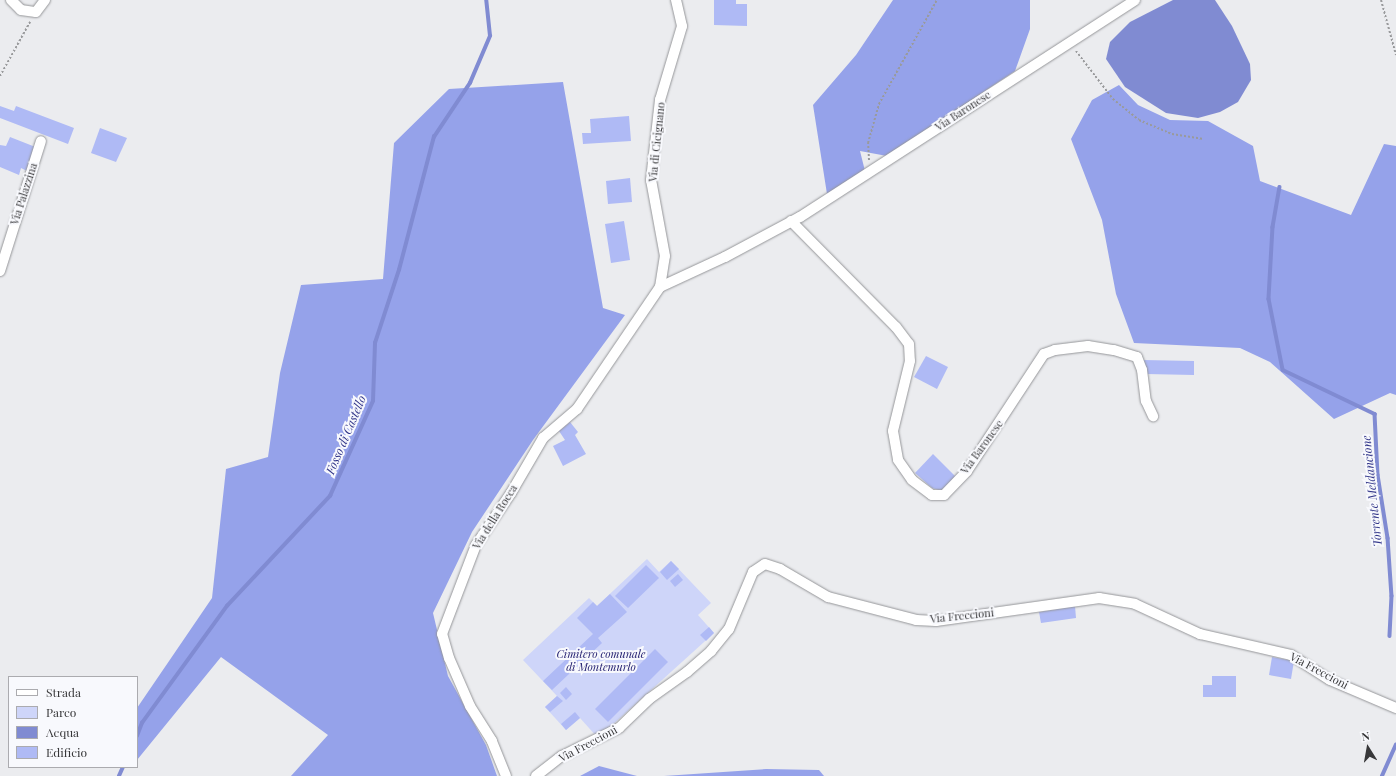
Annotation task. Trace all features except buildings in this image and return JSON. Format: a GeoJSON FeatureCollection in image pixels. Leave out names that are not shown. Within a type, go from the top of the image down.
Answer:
{"type":"FeatureCollection","features":[{"type":"Feature","properties":{"kind":"street"},"geometry":{"type":"LineString","coordinates":[[11,0],[21,10],[36,12],[45,0]]}},
{"type":"Feature","properties":{"kind":"street","name":"Via di Cicignano"},"geometry":{"type":"LineString","coordinates":[[660,287],[664,256],[651,180],[660,100],[682,26],[676,0]]}},
{"type":"Feature","properties":{"kind":"street","name":"Via Baronese"},"geometry":{"type":"LineString","coordinates":[[660,287],[725,257],[791,221],[870,172],[1135,0]]}},
{"type":"Feature","properties":{"kind":"street","name":"Via Palazzina"},"geometry":{"type":"LineString","coordinates":[[0,271],[41,141]]}},
{"type":"Feature","properties":{"kind":"street","name":"Via Baronese"},"geometry":{"type":"LineString","coordinates":[[791,221],[896,327],[909,344],[910,361],[893,431],[898,460],[912,480],[932,495],[944,495],[967,471],[1044,354],[1055,350],[1088,346],[1114,350],[1137,357],[1142,370],[1146,401],[1153,416]]}},
{"type":"Feature","properties":{"kind":"street","name":"Via della Rocca"},"geometry":{"type":"LineString","coordinates":[[506,776],[492,741],[470,706],[449,658],[442,634],[476,545],[543,438],[577,408],[660,287]]}},
{"type":"Feature","properties":{"kind":"street","name":"Via Freccioni"},"geometry":{"type":"LineString","coordinates":[[536,776],[562,756],[619,728],[649,699],[687,672],[711,651],[729,629],[753,572],[765,564],[780,569],[828,597],[916,620],[936,621],[1099,598],[1135,604],[1200,634],[1291,655],[1330,680],[1396,708]]}},
{"type":"Feature","properties":{"kind":"path"},"geometry":{"type":"LineString","coordinates":[[870,172],[868,143],[880,104],[937,0]]}},
{"type":"Feature","properties":{"kind":"path"},"geometry":{"type":"LineString","coordinates":[[1381,0],[1396,55]]}},
{"type":"Feature","properties":{"kind":"path"},"geometry":{"type":"LineString","coordinates":[[0,76],[36,12]]}},
{"type":"Feature","properties":{"kind":"path"},"geometry":{"type":"LineString","coordinates":[[1069,42],[1112,99],[1139,120],[1172,134],[1204,139]]}},
{"type":"Feature","properties":{"kind":"green space","name":"Cimitero comunale di Montemurlo"},"geometry":{"type":"Polygon","coordinates":[[[647,559],[659,572],[671,561],[711,603],[698,615],[714,633],[598,738],[580,718],[566,730],[545,707],[557,696],[523,660],[589,598],[597,606],[647,559]]]}},
{"type":"Feature","properties":{"kind":"shaded area"},"geometry":{"type":"Polygon","coordinates":[[[893,0],[1030,0],[1030,29],[1015,71],[887,156],[860,151],[865,171],[827,194],[813,105],[856,55],[893,0]]]}},
{"type":"Feature","properties":{"kind":"shaded area"},"geometry":{"type":"Polygon","coordinates":[[[563,82],[603,308],[625,315],[533,440],[472,532],[433,613],[448,676],[486,745],[497,776],[291,776],[328,735],[221,657],[138,759],[138,707],[212,598],[226,469],[268,457],[280,373],[301,285],[383,279],[394,143],[449,89],[563,82]]]}},
{"type":"Feature","properties":{"kind":"shaded area"},"geometry":{"type":"Polygon","coordinates":[[[1119,85],[1138,105],[1170,120],[1208,121],[1253,146],[1260,181],[1351,215],[1384,144],[1396,146],[1396,395],[1390,393],[1334,419],[1270,362],[1240,348],[1134,343],[1116,294],[1102,220],[1071,139],[1092,100],[1119,85]]]}},
{"type":"Feature","properties":{"kind":"shaded area"},"geometry":{"type":"Polygon","coordinates":[[[599,766],[637,776],[580,776],[599,766]]]}},
{"type":"Feature","properties":{"kind":"shaded area"},"geometry":{"type":"Polygon","coordinates":[[[766,769],[819,770],[824,776],[664,776],[766,769]]]}},
{"type":"Feature","properties":{"kind":"water"},"geometry":{"type":"Polygon","coordinates":[[[1173,0],[1215,0],[1232,26],[1250,64],[1251,80],[1238,102],[1220,112],[1198,118],[1166,113],[1125,87],[1106,59],[1110,42],[1130,22],[1173,0]]]}},
{"type":"Feature","properties":{"kind":"waterway","name":"Fosso di Castello"},"geometry":{"type":"LineString","coordinates":[[138,733],[142,723],[227,606],[330,496],[373,401],[375,343],[399,270],[434,137],[470,83],[490,36],[486,0]]}},
{"type":"Feature","properties":{"kind":"waterway","name":"Torrente Meldancione"},"geometry":{"type":"LineString","coordinates":[[1280,187],[1273,227],[1269,299],[1283,370],[1375,414],[1378,475],[1388,538],[1392,596],[1390,636]]}},
{"type":"Feature","properties":{"kind":"waterway","name":"Torrente Meldancione"},"geometry":{"type":"LineString","coordinates":[[1382,776],[1396,745]]}},
{"type":"Feature","properties":{"kind":"waterway","name":"Fosso di Castello"},"geometry":{"type":"LineString","coordinates":[[119,776],[123,768]]}}]}
